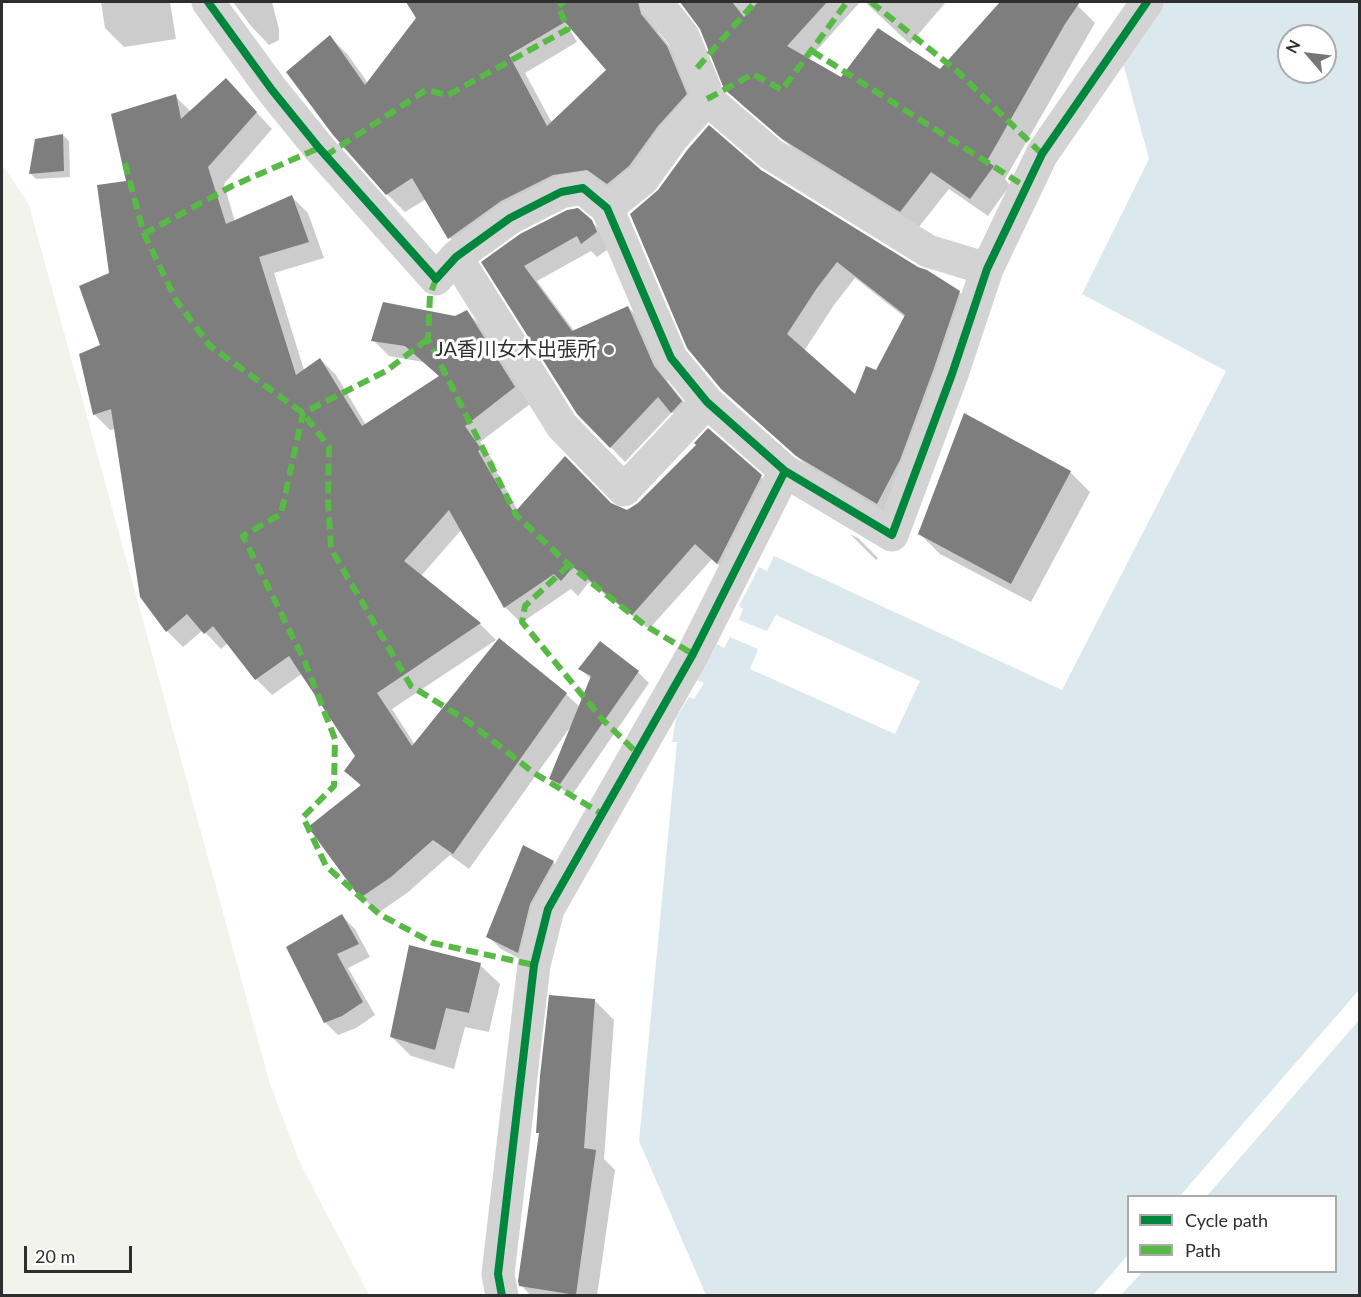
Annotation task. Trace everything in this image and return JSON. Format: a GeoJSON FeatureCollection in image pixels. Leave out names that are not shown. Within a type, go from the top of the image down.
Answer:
{"type":"FeatureCollection","features":[{"type":"Feature","properties":{"kind":"street"},"geometry":{"type":"LineString","coordinates":[[208,2],[272,90],[325,156],[436,279],[456,257],[510,218],[561,192],[582,188],[607,208],[671,358],[706,402],[785,471],[892,535],[952,374],[987,269],[1042,154],[1147,2]]}},
{"type":"Feature","properties":{"kind":"street"},"geometry":{"type":"LineString","coordinates":[[656,2],[683,36],[707,99],[771,154],[928,252],[987,269]]}},
{"type":"Feature","properties":{"kind":"street"},"geometry":{"type":"LineString","coordinates":[[607,208],[643,179],[673,137],[707,99]]}},
{"type":"Feature","properties":{"kind":"street"},"geometry":{"type":"LineString","coordinates":[[456,257],[562,426],[624,490],[706,402]]}},
{"type":"Feature","properties":{"kind":"street"},"geometry":{"type":"LineString","coordinates":[[502,1296],[498,1274],[531,989],[534,965],[548,909],[693,654],[785,471]]}},
{"type":"Feature","properties":{"kind":"shaded area"},"geometry":{"type":"Polygon","coordinates":[[[1151,2],[1359,2],[1359,990],[1181,1195],[1127,1195],[1127,1256],[1093,1295],[706,1295],[639,1141],[677,742],[672,742],[676,718],[689,697],[694,699],[704,683],[697,680],[717,644],[724,648],[730,637],[758,649],[750,669],[895,734],[920,681],[776,615],[767,631],[739,620],[743,609],[739,606],[759,567],[767,571],[774,556],[1062,690],[1226,371],[1082,294],[1149,159],[1119,48],[1151,2]]]}},
{"type":"Feature","properties":{"kind":"shaded area"},"geometry":{"type":"Polygon","coordinates":[[[2,164],[29,205],[270,1084],[300,1163],[369,1295],[2,1295],[2,164]]]}},
{"type":"Feature","properties":{"kind":"shaded area"},"geometry":{"type":"Polygon","coordinates":[[[1359,1020],[1359,1295],[1121,1295],[1141,1273],[1337,1273],[1337,1195],[1208,1195],[1359,1020]]]}},
{"type":"Feature","properties":{"kind":"building"},"geometry":{"type":"Polygon","coordinates":[[[406,2],[638,2],[641,14],[667,46],[687,94],[658,126],[629,166],[607,184],[587,170],[553,175],[501,201],[448,239],[412,178],[386,195],[333,135],[286,72],[330,35],[365,85],[416,18],[406,2]],[[565,22],[509,55],[547,126],[606,70],[565,22]]]}},
{"type":"Feature","properties":{"kind":"building"},"geometry":{"type":"Polygon","coordinates":[[[680,2],[732,2],[744,17],[758,2],[827,2],[787,46],[841,77],[878,28],[940,69],[1000,2],[1080,2],[1065,24],[987,161],[994,166],[970,199],[931,172],[900,212],[782,139],[724,89],[700,29],[680,2]]]}},
{"type":"Feature","properties":{"kind":"building"},"geometry":{"type":"Polygon","coordinates":[[[226,78],[257,112],[208,167],[226,224],[292,195],[309,242],[259,257],[296,375],[320,358],[362,426],[439,376],[405,346],[371,341],[383,302],[455,316],[467,310],[515,387],[465,426],[481,449],[478,451],[514,513],[565,456],[611,503],[627,510],[638,503],[696,445],[694,443],[708,428],[762,475],[717,564],[695,544],[632,615],[573,567],[561,581],[554,574],[504,608],[449,510],[404,561],[481,623],[377,693],[412,746],[499,638],[567,693],[453,854],[433,840],[391,877],[360,898],[308,827],[361,785],[344,771],[355,756],[289,656],[255,680],[213,626],[204,634],[187,614],[166,632],[140,597],[111,409],[93,415],[79,354],[100,345],[79,286],[109,273],[97,185],[126,181],[111,114],[176,94],[181,119],[226,78]]]}},
{"type":"Feature","properties":{"kind":"building"},"geometry":{"type":"Polygon","coordinates":[[[709,125],[761,170],[960,291],[900,460],[877,504],[796,456],[721,389],[687,348],[630,214],[658,190],[709,125]],[[837,262],[787,334],[855,394],[866,366],[876,370],[905,315],[837,262]]]}},
{"type":"Feature","properties":{"kind":"building"},"geometry":{"type":"Polygon","coordinates":[[[63,134],[64,171],[29,174],[35,139],[63,134]]]}},
{"type":"Feature","properties":{"kind":"building"},"geometry":{"type":"Polygon","coordinates":[[[578,208],[592,220],[597,232],[581,244],[577,236],[524,266],[572,331],[628,306],[654,366],[682,401],[671,413],[658,397],[610,448],[577,414],[481,262],[520,234],[567,210],[578,208]]]}},
{"type":"Feature","properties":{"kind":"building"},"geometry":{"type":"Polygon","coordinates":[[[964,413],[1071,471],[1011,584],[918,534],[964,413]]]}},
{"type":"Feature","properties":{"kind":"building"},"geometry":{"type":"Polygon","coordinates":[[[600,641],[639,671],[560,784],[549,779],[591,676],[578,669],[600,641]]]}},
{"type":"Feature","properties":{"kind":"building"},"geometry":{"type":"Polygon","coordinates":[[[523,845],[554,861],[530,904],[518,953],[486,937],[523,845]]]}},
{"type":"Feature","properties":{"kind":"building"},"geometry":{"type":"Polygon","coordinates":[[[342,914],[359,944],[337,954],[363,1002],[342,1016],[324,1023],[286,947],[342,914]]]}},
{"type":"Feature","properties":{"kind":"building"},"geometry":{"type":"Polygon","coordinates":[[[409,945],[481,963],[469,1013],[446,1008],[435,1050],[390,1037],[409,945]]]}},
{"type":"Feature","properties":{"kind":"building"},"geometry":{"type":"Polygon","coordinates":[[[549,995],[595,999],[584,1148],[596,1150],[576,1295],[519,1286],[518,1281],[539,1133],[536,1133],[540,1076],[549,995]]]}},
{"type":"Feature","properties":{"kind":"marked path"},"geometry":{"type":"LineString","coordinates":[[325,156],[426,90],[448,95],[568,29],[558,6],[564,2]]}},
{"type":"Feature","properties":{"kind":"marked path"},"geometry":{"type":"LineString","coordinates":[[697,68],[755,2]]}},
{"type":"Feature","properties":{"kind":"marked path"},"geometry":{"type":"LineString","coordinates":[[707,99],[753,74],[782,90],[847,2]]}},
{"type":"Feature","properties":{"kind":"marked path"},"geometry":{"type":"LineString","coordinates":[[871,2],[957,71],[1042,154]]}},
{"type":"Feature","properties":{"kind":"marked path"},"geometry":{"type":"LineString","coordinates":[[812,51],[1026,187]]}},
{"type":"Feature","properties":{"kind":"marked path"},"geometry":{"type":"LineString","coordinates":[[144,234],[232,186],[319,148]]}},
{"type":"Feature","properties":{"kind":"marked path"},"geometry":{"type":"LineString","coordinates":[[125,163],[144,234],[176,300],[210,346],[303,413],[329,447],[328,500],[331,549],[411,686],[466,720],[534,773],[602,814]]}},
{"type":"Feature","properties":{"kind":"marked path"},"geometry":{"type":"LineString","coordinates":[[436,279],[430,295],[428,339],[516,515],[569,565],[646,626],[693,654]]}},
{"type":"Feature","properties":{"kind":"marked path"},"geometry":{"type":"LineString","coordinates":[[428,339],[386,371],[303,413],[281,514],[243,536],[305,662],[335,739],[334,786],[303,817],[326,866],[379,914],[433,943],[534,965]]}},
{"type":"Feature","properties":{"kind":"marked path"},"geometry":{"type":"LineString","coordinates":[[569,565],[525,606],[522,622],[602,719],[637,753]]}},
{"type":"Feature","properties":{"kind":"cycle path"},"geometry":{"type":"LineString","coordinates":[[208,2],[272,90],[319,148],[436,279],[456,257],[510,218],[561,192],[583,188],[607,208],[671,358],[707,402],[785,471]]}},
{"type":"Feature","properties":{"kind":"cycle path"},"geometry":{"type":"LineString","coordinates":[[502,1296],[498,1274],[534,965],[548,909],[693,654],[785,471],[892,535],[952,374],[987,269],[1042,154],[1147,2]]}},
{"type":"Feature","properties":{"kind":"place","name":"JA香川女木出張所"},"geometry":{"type":"Point","coordinates":[609,350]}}]}
